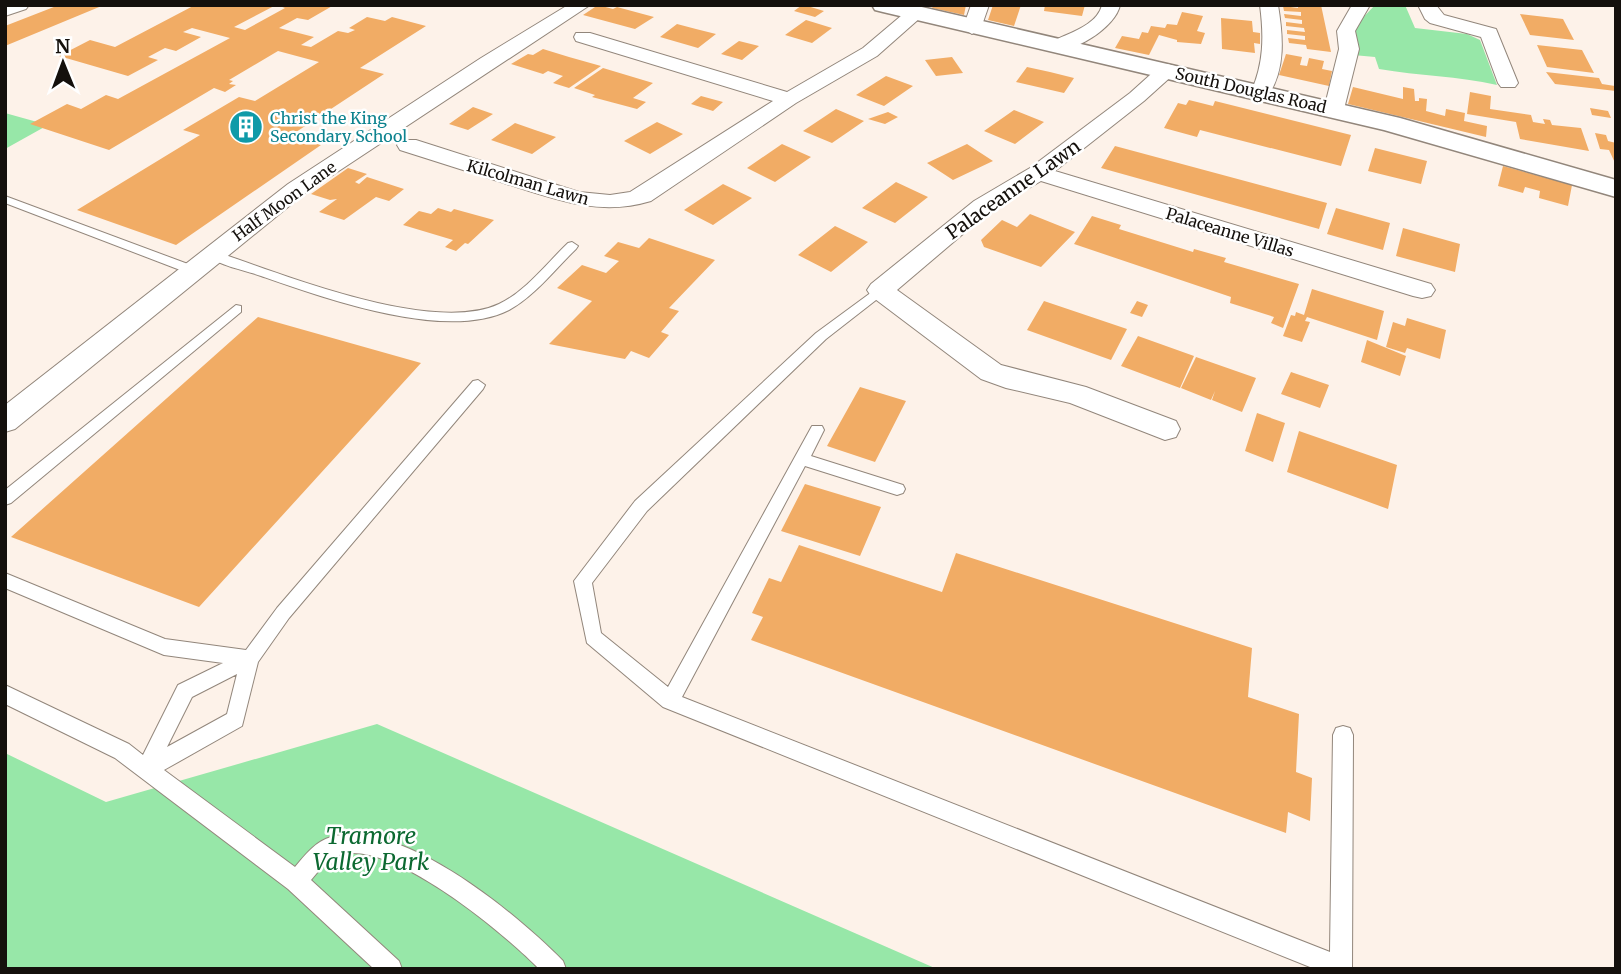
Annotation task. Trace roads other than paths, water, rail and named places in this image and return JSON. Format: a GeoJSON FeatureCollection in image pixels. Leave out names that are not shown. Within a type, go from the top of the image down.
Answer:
{"type":"FeatureCollection","features":[{"type":"Feature","properties":{"kind":"main road","name":"South Douglas Road"},"geometry":{"type":"LineString","coordinates":[[883,5],[972,28],[1167,70],[1334,110],[1447,139],[1616,189]]}},
{"type":"Feature","properties":{"kind":"street"},"geometry":{"type":"LineString","coordinates":[[5,10],[20,5]]}},
{"type":"Feature","properties":{"kind":"street","name":"Half Moon Lane"},"geometry":{"type":"LineString","coordinates":[[5,421],[296,188],[488,62],[581,5]]}},
{"type":"Feature","properties":{"kind":"street"},"geometry":{"type":"LineString","coordinates":[[972,28],[980,5]]}},
{"type":"Feature","properties":{"kind":"street"},"geometry":{"type":"LineString","coordinates":[[1058,47],[1106,20],[1111,12],[1111,5]]}},
{"type":"Feature","properties":{"kind":"street"},"geometry":{"type":"LineString","coordinates":[[1261,92],[1270,72],[1275,44],[1269,5]]}},
{"type":"Feature","properties":{"kind":"street"},"geometry":{"type":"LineString","coordinates":[[1334,110],[1349,49],[1346,31],[1361,5]]}},
{"type":"Feature","properties":{"kind":"street"},"geometry":{"type":"LineString","coordinates":[[1427,5],[1431,15],[1437,19],[1489,33]]}},
{"type":"Feature","properties":{"kind":"street"},"geometry":{"type":"LineString","coordinates":[[1479,9],[1508,83]]}},
{"type":"Feature","properties":{"kind":"street","name":"Kilcolman Lawn"},"geometry":{"type":"LineString","coordinates":[[408,145],[576,199],[626,201],[643,197],[789,99],[870,51],[914,14]]}},
{"type":"Feature","properties":{"kind":"street"},"geometry":{"type":"LineString","coordinates":[[583,37],[789,99]]}},
{"type":"Feature","properties":{"kind":"street","name":"Palaceanne Lawn"},"geometry":{"type":"LineString","coordinates":[[880,290],[982,206],[1038,173],[1137,97],[1167,70]]}},
{"type":"Feature","properties":{"kind":"street","name":"Palaceanne Villas"},"geometry":{"type":"LineString","coordinates":[[1038,173],[1422,290]]}},
{"type":"Feature","properties":{"kind":"street"},"geometry":{"type":"LineString","coordinates":[[880,290],[991,372],[1076,394],[1165,429]]}},
{"type":"Feature","properties":{"kind":"lane"},"geometry":{"type":"LineString","coordinates":[[5,199],[202,262],[289,281],[398,310],[444,318],[490,313],[505,307],[572,246]]}},
{"type":"Feature","properties":{"kind":"lane"},"geometry":{"type":"LineString","coordinates":[[880,290],[821,336],[641,506],[583,581],[593,637],[670,701],[1342,968],[1343,735]]}},
{"type":"Feature","properties":{"kind":"lane"},"geometry":{"type":"LineString","coordinates":[[5,499],[236,309]]}},
{"type":"Feature","properties":{"kind":"lane"},"geometry":{"type":"LineString","coordinates":[[146,769],[235,720],[250,659],[283,613],[478,385]]}},
{"type":"Feature","properties":{"kind":"lane"},"geometry":{"type":"LineString","coordinates":[[670,701],[817,430]]}},
{"type":"Feature","properties":{"kind":"lane"},"geometry":{"type":"LineString","coordinates":[[801,460],[897,489]]}},
{"type":"Feature","properties":{"kind":"lane"},"geometry":{"type":"LineString","coordinates":[[5,580],[164,647],[250,659]]}},
{"type":"Feature","properties":{"kind":"lane"},"geometry":{"type":"LineString","coordinates":[[146,769],[185,691],[250,659]]}},
{"type":"Feature","properties":{"kind":"lane"},"geometry":{"type":"LineString","coordinates":[[5,694],[122,751],[296,881],[391,969]]}},
{"type":"Feature","properties":{"kind":"lane"},"geometry":{"type":"LineString","coordinates":[[296,881],[331,846],[360,843],[396,854],[470,893],[537,948],[555,969]]}},
{"type":"Feature","properties":{"kind":"place","name":"Christ the King Secondary School"},"geometry":{"type":"Point","coordinates":[246,127]}},
{"type":"Feature","properties":{"kind":"park label","name":"Tramore Valley Park"},"geometry":{"type":"Point","coordinates":[371,849]}}]}
